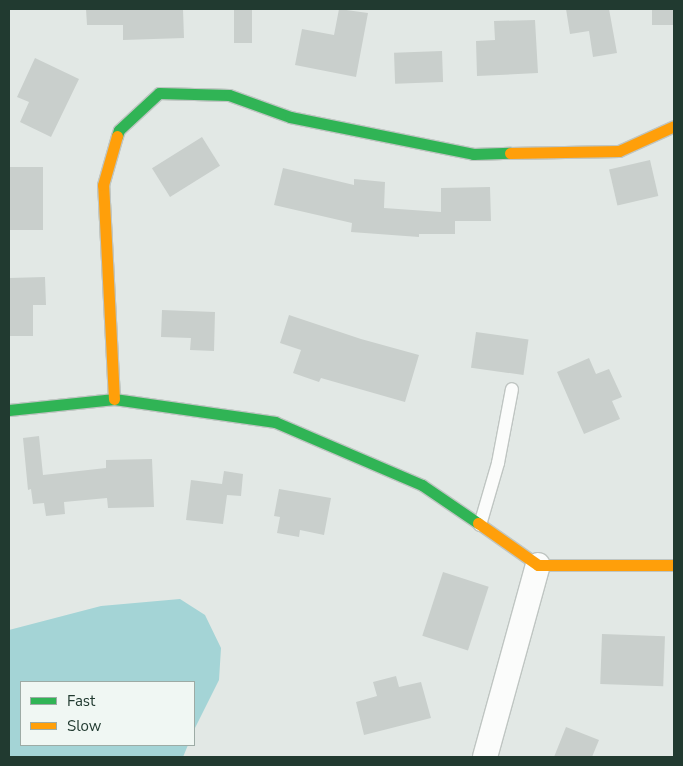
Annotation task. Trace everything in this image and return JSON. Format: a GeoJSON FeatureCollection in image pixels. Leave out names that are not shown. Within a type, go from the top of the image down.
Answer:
{"type":"FeatureCollection","features":[{"type":"Feature","properties":{"kind":"street"},"geometry":{"type":"LineString","coordinates":[[114,399],[103,185],[119,130],[159,93],[229,95],[290,117],[473,154],[619,151],[674,126]]}},
{"type":"Feature","properties":{"kind":"street"},"geometry":{"type":"LineString","coordinates":[[9,410],[114,399],[275,422],[422,485],[538,565],[674,565]]}},
{"type":"Feature","properties":{"kind":"street"},"geometry":{"type":"LineString","coordinates":[[485,757],[538,565]]}},
{"type":"Feature","properties":{"kind":"lane"},"geometry":{"type":"LineString","coordinates":[[480,525],[498,464],[512,389]]}},
{"type":"Feature","properties":{"kind":"water"},"geometry":{"type":"Polygon","coordinates":[[[180,599],[205,615],[221,648],[219,680],[195,728],[195,681],[20,681],[20,746],[188,746],[183,757],[9,757],[9,630],[101,606],[180,599]]]}},
{"type":"Feature","properties":{"kind":"building"},"geometry":{"type":"Polygon","coordinates":[[[86,9],[183,9],[184,38],[123,40],[123,25],[87,25],[86,9]]]}},
{"type":"Feature","properties":{"kind":"building"},"geometry":{"type":"Polygon","coordinates":[[[234,9],[252,9],[252,43],[234,43],[234,9]]]}},
{"type":"Feature","properties":{"kind":"building"},"geometry":{"type":"Polygon","coordinates":[[[339,9],[368,13],[356,77],[295,65],[302,29],[334,35],[339,9]]]}},
{"type":"Feature","properties":{"kind":"building"},"geometry":{"type":"Polygon","coordinates":[[[566,9],[609,9],[617,53],[593,57],[589,31],[570,34],[566,9]]]}},
{"type":"Feature","properties":{"kind":"building"},"geometry":{"type":"Polygon","coordinates":[[[652,9],[674,9],[674,25],[652,25],[652,9]]]}},
{"type":"Feature","properties":{"kind":"building"},"geometry":{"type":"Polygon","coordinates":[[[535,20],[538,73],[477,76],[476,41],[495,40],[494,21],[535,20]]]}},
{"type":"Feature","properties":{"kind":"building"},"geometry":{"type":"Polygon","coordinates":[[[442,51],[443,82],[395,84],[394,53],[442,51]]]}},
{"type":"Feature","properties":{"kind":"building"},"geometry":{"type":"Polygon","coordinates":[[[35,58],[79,79],[51,137],[20,122],[29,102],[17,97],[35,58]]]}},
{"type":"Feature","properties":{"kind":"building"},"geometry":{"type":"Polygon","coordinates":[[[202,137],[220,166],[170,197],[152,168],[202,137]]]}},
{"type":"Feature","properties":{"kind":"building"},"geometry":{"type":"Polygon","coordinates":[[[650,160],[658,196],[617,205],[609,169],[650,160]]]}},
{"type":"Feature","properties":{"kind":"building"},"geometry":{"type":"Polygon","coordinates":[[[9,167],[43,167],[43,230],[9,230],[9,167]]]}},
{"type":"Feature","properties":{"kind":"building"},"geometry":{"type":"Polygon","coordinates":[[[283,168],[354,185],[354,179],[385,182],[384,208],[441,212],[441,188],[490,187],[491,221],[455,221],[455,234],[419,234],[419,237],[351,232],[352,223],[274,205],[283,168]]]}},
{"type":"Feature","properties":{"kind":"building"},"geometry":{"type":"Polygon","coordinates":[[[45,277],[46,305],[33,305],[33,336],[9,336],[9,278],[45,277]]]}},
{"type":"Feature","properties":{"kind":"building"},"geometry":{"type":"Polygon","coordinates":[[[162,310],[215,312],[214,351],[190,350],[191,338],[161,337],[162,310]]]}},
{"type":"Feature","properties":{"kind":"building"},"geometry":{"type":"Polygon","coordinates":[[[289,315],[361,339],[419,355],[405,402],[321,378],[319,382],[293,373],[301,350],[280,343],[289,315]]]}},
{"type":"Feature","properties":{"kind":"building"},"geometry":{"type":"Polygon","coordinates":[[[476,332],[528,339],[523,375],[471,368],[476,332]]]}},
{"type":"Feature","properties":{"kind":"building"},"geometry":{"type":"Polygon","coordinates":[[[589,358],[596,374],[609,369],[622,397],[612,401],[620,419],[584,434],[557,372],[589,358]]]}},
{"type":"Feature","properties":{"kind":"building"},"geometry":{"type":"Polygon","coordinates":[[[39,436],[43,475],[106,468],[106,460],[152,459],[154,507],[108,508],[107,498],[64,502],[65,514],[46,516],[44,503],[33,504],[31,489],[28,490],[23,438],[39,436]]]}},
{"type":"Feature","properties":{"kind":"building"},"geometry":{"type":"Polygon","coordinates":[[[224,471],[243,474],[241,496],[227,495],[223,524],[186,520],[191,480],[222,484],[224,471]]]}},
{"type":"Feature","properties":{"kind":"building"},"geometry":{"type":"Polygon","coordinates":[[[279,489],[331,498],[324,535],[300,530],[299,537],[277,533],[280,517],[274,516],[279,489]]]}},
{"type":"Feature","properties":{"kind":"building"},"geometry":{"type":"Polygon","coordinates":[[[443,572],[489,587],[468,651],[422,636],[443,572]]]}},
{"type":"Feature","properties":{"kind":"building"},"geometry":{"type":"Polygon","coordinates":[[[602,634],[665,636],[663,686],[600,684],[602,634]]]}},
{"type":"Feature","properties":{"kind":"building"},"geometry":{"type":"Polygon","coordinates":[[[396,676],[399,687],[421,682],[431,718],[364,735],[356,702],[377,696],[373,682],[396,676]]]}},
{"type":"Feature","properties":{"kind":"building"},"geometry":{"type":"Polygon","coordinates":[[[566,727],[599,740],[592,757],[554,757],[566,727]]]}},
{"type":"Feature","properties":{"kind":"traffic: fast"},"geometry":{"type":"LineString","coordinates":[[117,136],[119,130],[159,93],[229,95],[290,117],[473,154],[510,153]]}},
{"type":"Feature","properties":{"kind":"traffic: fast"},"geometry":{"type":"LineString","coordinates":[[9,410],[114,399],[275,422],[422,485],[478,523]]}},
{"type":"Feature","properties":{"kind":"traffic: slow"},"geometry":{"type":"LineString","coordinates":[[510,153],[619,151],[674,126]]}},
{"type":"Feature","properties":{"kind":"traffic: slow"},"geometry":{"type":"LineString","coordinates":[[114,399],[103,185],[117,136]]}},
{"type":"Feature","properties":{"kind":"traffic: slow"},"geometry":{"type":"LineString","coordinates":[[478,523],[538,565],[674,565]]}}]}
